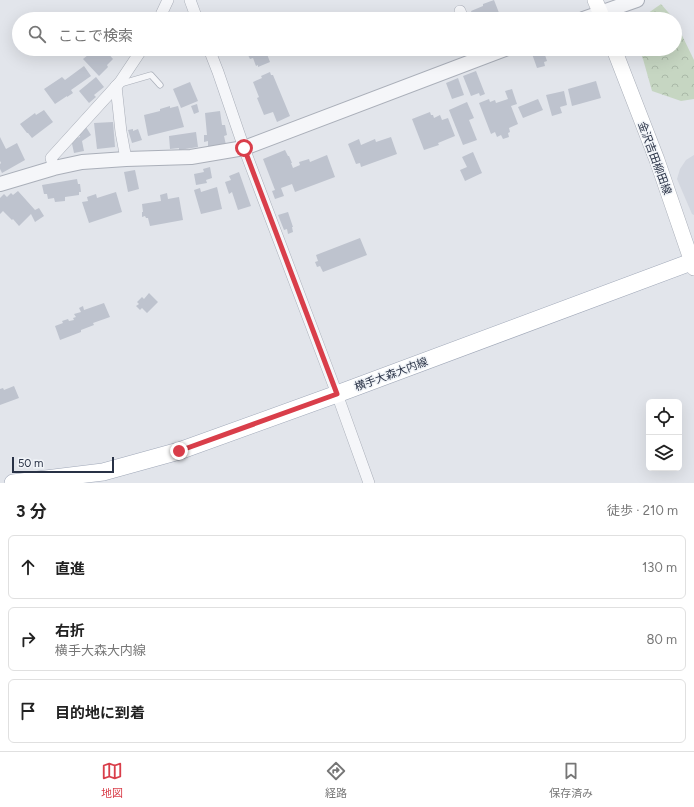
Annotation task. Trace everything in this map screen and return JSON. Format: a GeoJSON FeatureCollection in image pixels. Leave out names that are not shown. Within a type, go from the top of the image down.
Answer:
{"type":"FeatureCollection","features":[{"type":"Feature","properties":{"kind":"main road","name":"金沢吉田柳田線"},"geometry":{"type":"LineString","coordinates":[[617,56],[657,160],[693,264]]}},
{"type":"Feature","properties":{"kind":"main road","name":"横手大森大内線"},"geometry":{"type":"LineString","coordinates":[[13,483],[103,472],[171,453],[693,264]]}},
{"type":"Feature","properties":{"kind":"street"},"geometry":{"type":"LineString","coordinates":[[163,12],[168,0]]}},
{"type":"Feature","properties":{"kind":"street"},"geometry":{"type":"LineString","coordinates":[[190,0],[194,12]]}},
{"type":"Feature","properties":{"kind":"street"},"geometry":{"type":"LineString","coordinates":[[599,11],[637,0]]}},
{"type":"Feature","properties":{"kind":"street"},"geometry":{"type":"LineString","coordinates":[[54,168],[51,158],[116,86],[137,56]]}},
{"type":"Feature","properties":{"kind":"street"},"geometry":{"type":"LineString","coordinates":[[212,56],[244,148],[369,483]]}},
{"type":"Feature","properties":{"kind":"street"},"geometry":{"type":"LineString","coordinates":[[0,184],[54,168],[82,162],[191,157],[244,148],[472,56]]}},
{"type":"Feature","properties":{"kind":"street"},"geometry":{"type":"LineString","coordinates":[[116,86],[121,132],[126,160]]}},
{"type":"Feature","properties":{"kind":"lane"},"geometry":{"type":"LineString","coordinates":[[116,86],[151,75],[160,85]]}},
{"type":"Feature","properties":{"kind":"shaded area"},"geometry":{"type":"Polygon","coordinates":[[[694,155],[694,215],[692,214],[677,179],[680,169],[686,160],[694,155]]]}},
{"type":"Feature","properties":{"kind":"green space"},"geometry":{"type":"Polygon","coordinates":[[[661,4],[668,12],[650,12],[661,4]]]}},
{"type":"Feature","properties":{"kind":"green space"},"geometry":{"type":"Polygon","coordinates":[[[682,35],[694,60],[694,99],[681,101],[652,91],[642,56],[682,56],[682,35]]]}},
{"type":"Feature","properties":{"kind":"building"},"geometry":{"type":"Polygon","coordinates":[[[494,0],[499,12],[471,12],[483,6],[483,4],[494,0]]]}},
{"type":"Feature","properties":{"kind":"building"},"geometry":{"type":"Polygon","coordinates":[[[87,56],[110,56],[113,59],[107,65],[108,67],[99,76],[83,59],[87,56]]]}},
{"type":"Feature","properties":{"kind":"building"},"geometry":{"type":"Polygon","coordinates":[[[248,56],[268,56],[270,62],[258,67],[258,65],[256,66],[253,58],[250,59],[248,56]]]}},
{"type":"Feature","properties":{"kind":"building"},"geometry":{"type":"Polygon","coordinates":[[[533,56],[545,56],[547,61],[544,62],[545,66],[537,68],[533,56]]]}},
{"type":"Feature","properties":{"kind":"building"},"geometry":{"type":"Polygon","coordinates":[[[84,66],[91,76],[71,90],[73,93],[55,104],[44,89],[62,77],[65,80],[84,66]]]}},
{"type":"Feature","properties":{"kind":"building"},"geometry":{"type":"Polygon","coordinates":[[[476,71],[485,94],[480,96],[479,93],[471,96],[463,76],[476,71]]]}},
{"type":"Feature","properties":{"kind":"building"},"geometry":{"type":"Polygon","coordinates":[[[270,72],[271,75],[273,75],[290,116],[277,122],[273,112],[264,115],[257,98],[259,97],[253,82],[270,72]]]}},
{"type":"Feature","properties":{"kind":"building"},"geometry":{"type":"Polygon","coordinates":[[[96,77],[104,87],[94,95],[96,97],[89,103],[79,91],[96,77]]]}},
{"type":"Feature","properties":{"kind":"building"},"geometry":{"type":"Polygon","coordinates":[[[458,78],[464,95],[452,99],[446,83],[458,78]]]}},
{"type":"Feature","properties":{"kind":"building"},"geometry":{"type":"Polygon","coordinates":[[[596,81],[601,98],[572,106],[568,89],[596,81]]]}},
{"type":"Feature","properties":{"kind":"building"},"geometry":{"type":"Polygon","coordinates":[[[190,82],[198,101],[181,108],[173,89],[190,82]]]}},
{"type":"Feature","properties":{"kind":"building"},"geometry":{"type":"Polygon","coordinates":[[[512,89],[517,104],[511,106],[518,124],[509,128],[509,137],[503,139],[501,135],[497,137],[495,132],[491,134],[479,103],[489,99],[490,102],[495,100],[496,103],[508,99],[505,91],[512,89]]]}},
{"type":"Feature","properties":{"kind":"building"},"geometry":{"type":"Polygon","coordinates":[[[564,91],[567,105],[560,107],[562,113],[552,116],[546,95],[564,91]]]}},
{"type":"Feature","properties":{"kind":"building"},"geometry":{"type":"Polygon","coordinates":[[[538,99],[543,110],[523,118],[518,107],[538,99]]]}},
{"type":"Feature","properties":{"kind":"building"},"geometry":{"type":"Polygon","coordinates":[[[467,102],[474,118],[469,120],[477,140],[463,145],[449,110],[467,102]]]}},
{"type":"Feature","properties":{"kind":"building"},"geometry":{"type":"Polygon","coordinates":[[[197,104],[199,112],[194,114],[191,106],[197,104]]]}},
{"type":"Feature","properties":{"kind":"building"},"geometry":{"type":"Polygon","coordinates":[[[170,106],[170,108],[178,106],[184,127],[148,136],[144,115],[160,111],[160,109],[170,106]]]}},
{"type":"Feature","properties":{"kind":"building"},"geometry":{"type":"Polygon","coordinates":[[[44,110],[53,122],[32,138],[20,124],[35,113],[36,115],[44,110]]]}},
{"type":"Feature","properties":{"kind":"building"},"geometry":{"type":"Polygon","coordinates":[[[220,111],[222,125],[225,125],[227,135],[224,136],[226,145],[208,147],[208,141],[204,142],[204,135],[207,135],[205,113],[220,111]]]}},
{"type":"Feature","properties":{"kind":"building"},"geometry":{"type":"Polygon","coordinates":[[[430,112],[434,118],[440,115],[442,120],[448,118],[455,136],[438,143],[439,145],[424,150],[412,119],[430,112]]]}},
{"type":"Feature","properties":{"kind":"building"},"geometry":{"type":"Polygon","coordinates":[[[113,122],[115,147],[97,149],[94,123],[113,122]]]}},
{"type":"Feature","properties":{"kind":"building"},"geometry":{"type":"Polygon","coordinates":[[[86,127],[91,135],[82,141],[84,151],[74,153],[71,139],[80,137],[78,133],[86,127]]]}},
{"type":"Feature","properties":{"kind":"building"},"geometry":{"type":"Polygon","coordinates":[[[133,129],[133,131],[138,129],[142,140],[132,143],[128,130],[133,129]]]}},
{"type":"Feature","properties":{"kind":"building"},"geometry":{"type":"Polygon","coordinates":[[[196,132],[198,147],[179,150],[179,148],[170,149],[169,136],[196,132]]]}},
{"type":"Feature","properties":{"kind":"building"},"geometry":{"type":"Polygon","coordinates":[[[0,137],[6,149],[17,143],[25,160],[2,173],[0,169],[0,137]]]}},
{"type":"Feature","properties":{"kind":"building"},"geometry":{"type":"Polygon","coordinates":[[[391,137],[397,154],[361,167],[360,163],[356,164],[348,144],[359,139],[361,145],[375,139],[376,142],[391,137]]]}},
{"type":"Feature","properties":{"kind":"building"},"geometry":{"type":"Polygon","coordinates":[[[285,150],[289,156],[293,168],[300,165],[299,162],[309,159],[310,162],[327,155],[335,177],[295,192],[292,184],[281,188],[284,196],[275,199],[272,191],[275,190],[263,159],[285,150]]]}},
{"type":"Feature","properties":{"kind":"building"},"geometry":{"type":"Polygon","coordinates":[[[473,152],[482,173],[465,181],[460,170],[467,167],[462,157],[473,152]]]}},
{"type":"Feature","properties":{"kind":"building"},"geometry":{"type":"Polygon","coordinates":[[[210,167],[212,178],[206,180],[207,183],[196,185],[194,174],[204,172],[203,169],[210,167]]]}},
{"type":"Feature","properties":{"kind":"building"},"geometry":{"type":"Polygon","coordinates":[[[135,170],[139,189],[128,192],[124,172],[135,170]]]}},
{"type":"Feature","properties":{"kind":"building"},"geometry":{"type":"Polygon","coordinates":[[[239,172],[251,206],[238,210],[232,192],[229,194],[225,182],[231,180],[229,176],[239,172]]]}},
{"type":"Feature","properties":{"kind":"building"},"geometry":{"type":"Polygon","coordinates":[[[77,179],[78,184],[80,184],[81,192],[79,192],[79,195],[65,197],[65,201],[55,202],[54,198],[48,199],[47,194],[44,194],[42,185],[77,179]]]}},
{"type":"Feature","properties":{"kind":"building"},"geometry":{"type":"Polygon","coordinates":[[[217,187],[222,209],[201,214],[194,190],[200,188],[201,192],[217,187]]]}},
{"type":"Feature","properties":{"kind":"building"},"geometry":{"type":"Polygon","coordinates":[[[18,191],[35,210],[39,208],[44,216],[35,222],[31,214],[19,226],[3,211],[0,214],[0,198],[4,194],[7,197],[11,193],[13,195],[18,191]]]}},
{"type":"Feature","properties":{"kind":"building"},"geometry":{"type":"Polygon","coordinates":[[[116,192],[122,212],[89,223],[82,202],[88,201],[87,197],[96,194],[97,198],[116,192]]]}},
{"type":"Feature","properties":{"kind":"building"},"geometry":{"type":"Polygon","coordinates":[[[167,193],[168,199],[179,197],[183,220],[150,226],[148,218],[145,216],[142,217],[142,204],[161,201],[160,195],[167,193]]]}},
{"type":"Feature","properties":{"kind":"building"},"geometry":{"type":"Polygon","coordinates":[[[288,212],[293,227],[293,232],[288,234],[287,229],[284,230],[278,215],[288,212]]]}},
{"type":"Feature","properties":{"kind":"building"},"geometry":{"type":"Polygon","coordinates":[[[360,238],[367,255],[323,272],[320,266],[317,267],[315,262],[318,261],[316,255],[360,238]]]}},
{"type":"Feature","properties":{"kind":"building"},"geometry":{"type":"Polygon","coordinates":[[[149,293],[158,302],[147,313],[142,308],[140,310],[136,306],[139,304],[137,302],[142,297],[144,299],[149,293]]]}},
{"type":"Feature","properties":{"kind":"building"},"geometry":{"type":"Polygon","coordinates":[[[104,303],[110,317],[93,323],[94,325],[81,330],[81,332],[60,340],[55,326],[68,319],[69,321],[74,320],[73,318],[76,317],[74,314],[81,312],[79,308],[83,306],[84,310],[104,303]]]}},
{"type":"Feature","properties":{"kind":"building"},"geometry":{"type":"Polygon","coordinates":[[[14,386],[19,398],[0,405],[0,389],[3,388],[4,390],[14,386]]]}},
{"type":"Feature","properties":{"kind":"route"},"geometry":{"type":"LineString","coordinates":[[179,451],[337,394],[302,298],[244,148]]}}]}
